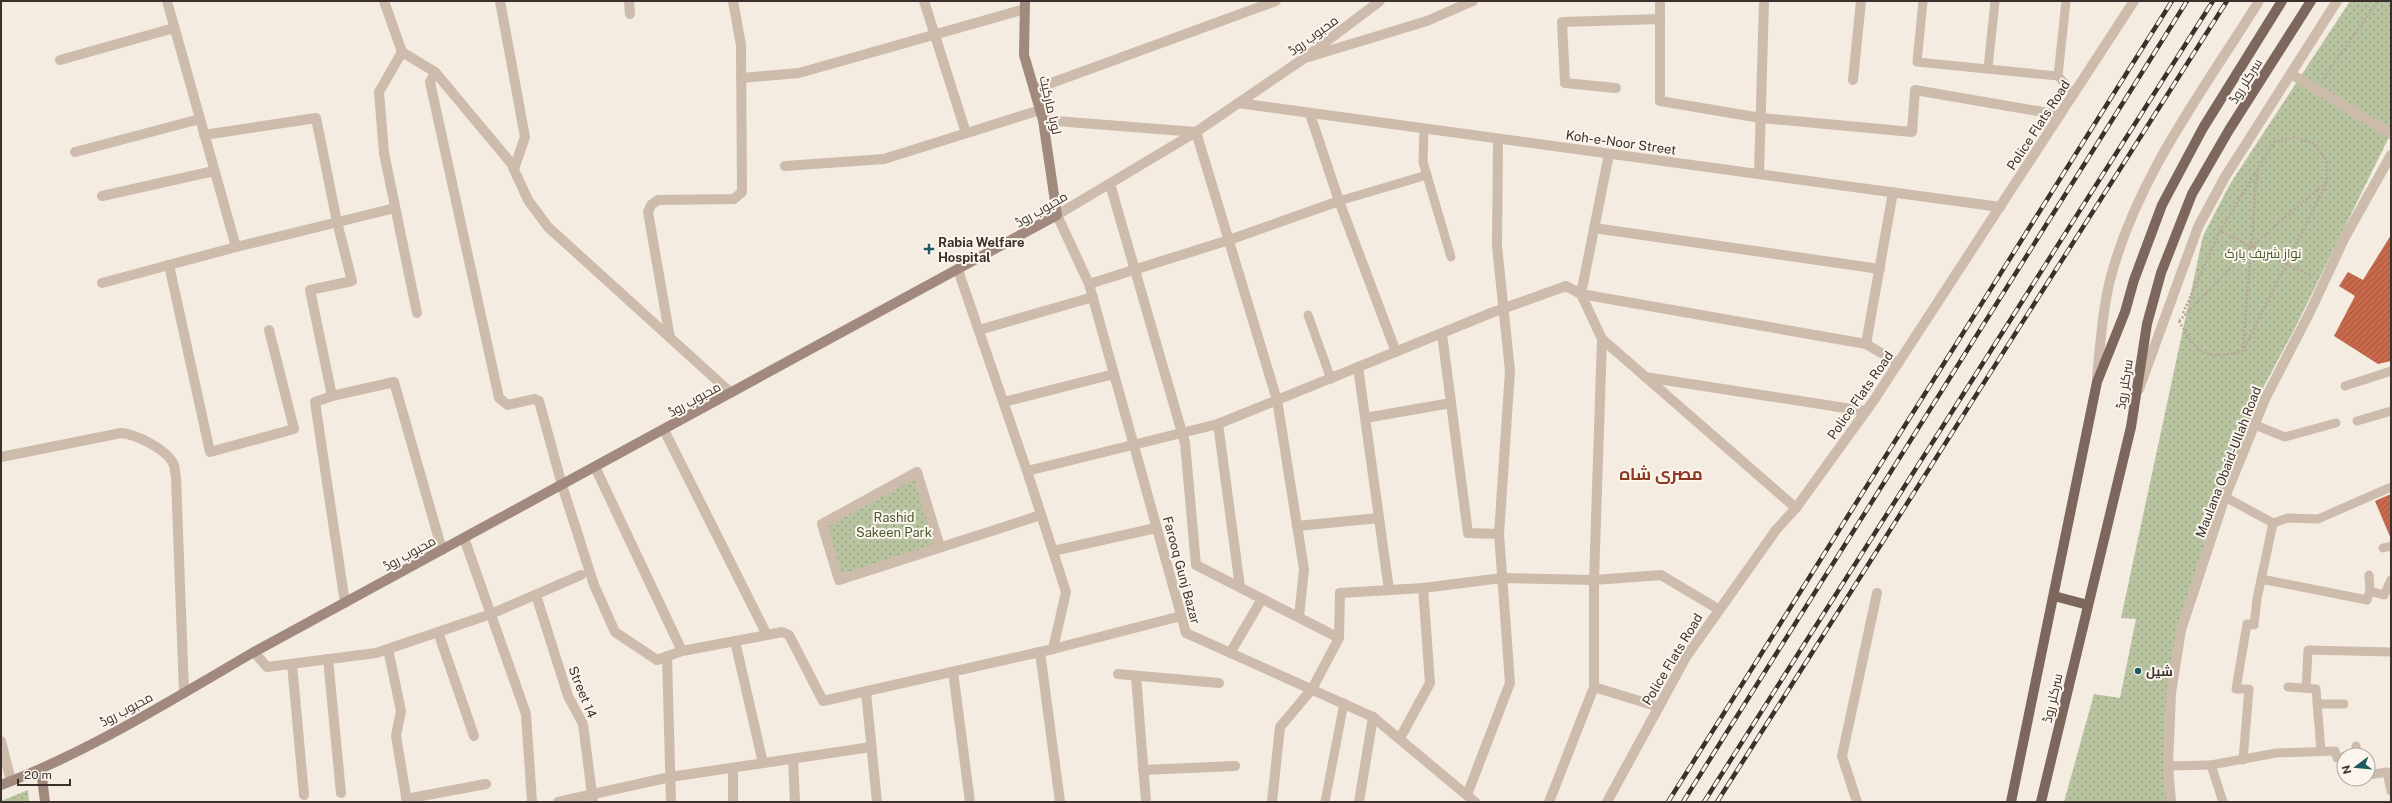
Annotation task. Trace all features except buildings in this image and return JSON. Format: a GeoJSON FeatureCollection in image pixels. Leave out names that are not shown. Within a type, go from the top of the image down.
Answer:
{"type":"FeatureCollection","features":[{"type":"Feature","properties":{"kind":"main road","name":"سرکلر روڈ"},"geometry":{"type":"LineString","coordinates":[[2011,802],[2097,382],[2125,312],[2134,280],[2162,205],[2203,128],[2282,1]]}},
{"type":"Feature","properties":{"kind":"main road","name":"سرکلر روڈ"},"geometry":{"type":"LineString","coordinates":[[2041,802],[2131,427],[2151,310],[2161,273],[2192,194],[2229,130],[2311,1]]}},
{"type":"Feature","properties":{"kind":"main road","name":"لوہا مارکیٹ"},"geometry":{"type":"LineString","coordinates":[[1025,5],[1024,55],[1042,115],[1057,215]]}},
{"type":"Feature","properties":{"kind":"main road","name":"محبوب روڈ"},"geometry":{"type":"LineString","coordinates":[[6,783],[41,770],[184,693],[254,652],[1057,215]]}},
{"type":"Feature","properties":{"kind":"main road"},"geometry":{"type":"LineString","coordinates":[[2054,596],[2088,605]]}},
{"type":"Feature","properties":{"kind":"main road"},"geometry":{"type":"LineString","coordinates":[[41,770],[45,802]]}},
{"type":"Feature","properties":{"kind":"street"},"geometry":{"type":"LineString","coordinates":[[167,1],[236,247]]}},
{"type":"Feature","properties":{"kind":"street"},"geometry":{"type":"LineString","coordinates":[[384,1],[402,52],[435,72],[514,169],[528,200],[548,227],[731,393]]}},
{"type":"Feature","properties":{"kind":"street"},"geometry":{"type":"LineString","coordinates":[[500,1],[525,137],[514,169]]}},
{"type":"Feature","properties":{"kind":"street"},"geometry":{"type":"LineString","coordinates":[[629,1],[630,14]]}},
{"type":"Feature","properties":{"kind":"street"},"geometry":{"type":"LineString","coordinates":[[670,338],[648,212],[651,205],[658,200],[734,199],[739,197],[742,192],[740,78],[741,45],[734,1]]}},
{"type":"Feature","properties":{"kind":"street"},"geometry":{"type":"LineString","coordinates":[[924,1],[966,133]]}},
{"type":"Feature","properties":{"kind":"street"},"geometry":{"type":"LineString","coordinates":[[1035,89],[1276,1]]}},
{"type":"Feature","properties":{"kind":"street","name":"محبوب روڈ"},"geometry":{"type":"LineString","coordinates":[[1057,215],[1196,132],[1303,59],[1380,1]]}},
{"type":"Feature","properties":{"kind":"street"},"geometry":{"type":"LineString","coordinates":[[1303,59],[1428,20],[1473,1]]}},
{"type":"Feature","properties":{"kind":"street"},"geometry":{"type":"LineString","coordinates":[[1660,1],[1660,101],[1761,118],[1912,132],[1915,90],[2060,115]]}},
{"type":"Feature","properties":{"kind":"street"},"geometry":{"type":"LineString","coordinates":[[1759,174],[1764,1]]}},
{"type":"Feature","properties":{"kind":"street"},"geometry":{"type":"LineString","coordinates":[[1853,80],[1861,1]]}},
{"type":"Feature","properties":{"kind":"street","name":"Police Flats Road"},"geometry":{"type":"LineString","coordinates":[[1607,802],[1686,656],[1718,609],[1776,530],[1796,508],[1898,363],[2134,1]]}},
{"type":"Feature","properties":{"kind":"street"},"geometry":{"type":"LineString","coordinates":[[2097,382],[2104,315],[2109,285],[2139,199],[2178,128],[2259,1]]}},
{"type":"Feature","properties":{"kind":"street"},"geometry":{"type":"LineString","coordinates":[[2135,401],[2198,227],[2225,176],[2337,1]]}},
{"type":"Feature","properties":{"kind":"street"},"geometry":{"type":"LineString","coordinates":[[740,78],[799,73],[935,34],[1025,5]]}},
{"type":"Feature","properties":{"kind":"street"},"geometry":{"type":"LineString","coordinates":[[1616,88],[1565,83],[1562,22],[1660,19]]}},
{"type":"Feature","properties":{"kind":"street"},"geometry":{"type":"LineString","coordinates":[[60,60],[174,28]]}},
{"type":"Feature","properties":{"kind":"street"},"geometry":{"type":"LineString","coordinates":[[402,52],[379,92],[384,153],[416,314]]}},
{"type":"Feature","properties":{"kind":"street"},"geometry":{"type":"LineString","coordinates":[[435,72],[430,82],[499,398],[508,405],[534,399],[540,401],[562,485],[594,585],[615,632],[657,660],[682,651],[782,632],[789,635],[823,701],[1053,649],[1181,616]]}},
{"type":"Feature","properties":{"kind":"street"},"geometry":{"type":"LineString","coordinates":[[2291,74],[2391,134]]}},
{"type":"Feature","properties":{"kind":"street","name":"Koh-e-Noor Street"},"geometry":{"type":"LineString","coordinates":[[1238,103],[2000,207]]}},
{"type":"Feature","properties":{"kind":"street"},"geometry":{"type":"LineString","coordinates":[[1310,114],[1339,201],[1396,352]]}},
{"type":"Feature","properties":{"kind":"street"},"geometry":{"type":"LineString","coordinates":[[785,166],[884,159],[966,133],[1042,115],[1196,132],[1277,400],[1304,569],[1299,617]]}},
{"type":"Feature","properties":{"kind":"street"},"geometry":{"type":"LineString","coordinates":[[204,135],[316,118],[337,222],[352,281],[310,290],[332,396]]}},
{"type":"Feature","properties":{"kind":"street"},"geometry":{"type":"LineString","coordinates":[[75,152],[200,119]]}},
{"type":"Feature","properties":{"kind":"street"},"geometry":{"type":"LineString","coordinates":[[1467,795],[1510,683],[1499,534],[1510,372],[1497,246],[1498,139]]}},
{"type":"Feature","properties":{"kind":"street"},"geometry":{"type":"LineString","coordinates":[[1609,154],[1581,294],[1602,339],[1796,508]]}},
{"type":"Feature","properties":{"kind":"street","name":"Maulana Obaid-Ullah Road"},"geometry":{"type":"LineString","coordinates":[[2171,802],[2168,766],[2171,693],[2181,630],[2225,497],[2265,399],[2345,237],[2391,155]]}},
{"type":"Feature","properties":{"kind":"street"},"geometry":{"type":"LineString","coordinates":[[102,196],[214,171]]}},
{"type":"Feature","properties":{"kind":"street"},"geometry":{"type":"LineString","coordinates":[[1110,184],[1185,443],[1196,564],[1240,588],[1340,638]]}},
{"type":"Feature","properties":{"kind":"street"},"geometry":{"type":"LineString","coordinates":[[1866,344],[1893,192]]}},
{"type":"Feature","properties":{"kind":"street"},"geometry":{"type":"LineString","coordinates":[[1089,284],[1229,240],[1339,201]]}},
{"type":"Feature","properties":{"kind":"street"},"geometry":{"type":"LineString","coordinates":[[102,283],[236,247],[395,208]]}},
{"type":"Feature","properties":{"kind":"street","name":"Farooq Gunj Bazar"},"geometry":{"type":"LineString","coordinates":[[1057,215],[1089,284],[1135,444],[1156,528],[1186,633],[1373,717],[1475,802]]}},
{"type":"Feature","properties":{"kind":"street"},"geometry":{"type":"LineString","coordinates":[[1594,228],[1880,270]]}},
{"type":"Feature","properties":{"kind":"street"},"geometry":{"type":"LineString","coordinates":[[169,265],[210,452],[294,429],[269,330]]}},
{"type":"Feature","properties":{"kind":"street"},"geometry":{"type":"LineString","coordinates":[[958,270],[1004,402],[1066,592],[1053,649]]}},
{"type":"Feature","properties":{"kind":"street"},"geometry":{"type":"LineString","coordinates":[[1027,471],[1218,424],[1504,309],[1566,286],[1581,294],[1866,344],[1898,363]]}},
{"type":"Feature","properties":{"kind":"street"},"geometry":{"type":"LineString","coordinates":[[979,330],[1093,297]]}},
{"type":"Feature","properties":{"kind":"street"},"geometry":{"type":"LineString","coordinates":[[1442,334],[1468,533],[1499,534]]}},
{"type":"Feature","properties":{"kind":"street"},"geometry":{"type":"LineString","coordinates":[[1549,802],[1594,687],[1594,580],[1602,339]]}},
{"type":"Feature","properties":{"kind":"street"},"geometry":{"type":"LineString","coordinates":[[1358,367],[1389,590]]}},
{"type":"Feature","properties":{"kind":"street"},"geometry":{"type":"LineString","coordinates":[[1004,402],[1114,374]]}},
{"type":"Feature","properties":{"kind":"street"},"geometry":{"type":"LineString","coordinates":[[1645,377],[1865,411]]}},
{"type":"Feature","properties":{"kind":"street"},"geometry":{"type":"LineString","coordinates":[[345,603],[315,402],[332,396],[394,382],[442,550]]}},
{"type":"Feature","properties":{"kind":"street"},"geometry":{"type":"LineString","coordinates":[[1365,418],[1451,403]]}},
{"type":"Feature","properties":{"kind":"street"},"geometry":{"type":"LineString","coordinates":[[1218,424],[1240,588]]}},
{"type":"Feature","properties":{"kind":"street"},"geometry":{"type":"LineString","coordinates":[[664,430],[767,635]]}},
{"type":"Feature","properties":{"kind":"street"},"geometry":{"type":"LineString","coordinates":[[1,457],[121,434],[131,434],[140,437],[169,457],[174,466],[176,478],[184,693]]}},
{"type":"Feature","properties":{"kind":"street"},"geometry":{"type":"LineString","coordinates":[[595,467],[682,651]]}},
{"type":"Feature","properties":{"kind":"street"},"geometry":{"type":"LineString","coordinates":[[940,548],[917,472],[822,524],[839,580],[940,548],[1041,515]]}},
{"type":"Feature","properties":{"kind":"street"},"geometry":{"type":"LineString","coordinates":[[1297,526],[1379,518]]}},
{"type":"Feature","properties":{"kind":"street"},"geometry":{"type":"LineString","coordinates":[[1053,551],[1156,528]]}},
{"type":"Feature","properties":{"kind":"street"},"geometry":{"type":"LineString","coordinates":[[464,538],[526,714],[532,802]]}},
{"type":"Feature","properties":{"kind":"street"},"geometry":{"type":"LineString","coordinates":[[254,652],[267,667],[376,653],[491,614],[581,575]]}},
{"type":"Feature","properties":{"kind":"street"},"geometry":{"type":"LineString","coordinates":[[1272,802],[1280,727],[1312,690],[1340,638],[1340,593],[1423,588],[1502,578],[1594,580],[1661,575],[1718,609]]}},
{"type":"Feature","properties":{"kind":"street"},"geometry":{"type":"LineString","coordinates":[[1400,738],[1430,683],[1423,588]]}},
{"type":"Feature","properties":{"kind":"street"},"geometry":{"type":"LineString","coordinates":[[1857,802],[1842,756],[1877,593]]}},
{"type":"Feature","properties":{"kind":"street","name":"Street 14"},"geometry":{"type":"LineString","coordinates":[[536,594],[568,696],[583,724],[593,798]]}},
{"type":"Feature","properties":{"kind":"street"},"geometry":{"type":"LineString","coordinates":[[1230,653],[1262,599]]}},
{"type":"Feature","properties":{"kind":"street"},"geometry":{"type":"LineString","coordinates":[[438,632],[474,736]]}},
{"type":"Feature","properties":{"kind":"street"},"geometry":{"type":"LineString","coordinates":[[735,641],[763,763]]}},
{"type":"Feature","properties":{"kind":"street"},"geometry":{"type":"LineString","coordinates":[[388,649],[401,711],[396,736],[407,801],[486,784]]}},
{"type":"Feature","properties":{"kind":"street"},"geometry":{"type":"LineString","coordinates":[[1040,652],[1060,802]]}},
{"type":"Feature","properties":{"kind":"street"},"geometry":{"type":"LineString","coordinates":[[667,656],[671,802]]}},
{"type":"Feature","properties":{"kind":"street"},"geometry":{"type":"LineString","coordinates":[[328,659],[341,793]]}},
{"type":"Feature","properties":{"kind":"street"},"geometry":{"type":"LineString","coordinates":[[292,664],[304,795]]}},
{"type":"Feature","properties":{"kind":"street"},"geometry":{"type":"LineString","coordinates":[[953,672],[970,802]]}},
{"type":"Feature","properties":{"kind":"street"},"geometry":{"type":"LineString","coordinates":[[1118,674],[1219,683]]}},
{"type":"Feature","properties":{"kind":"street"},"geometry":{"type":"LineString","coordinates":[[1136,676],[1146,802]]}},
{"type":"Feature","properties":{"kind":"street"},"geometry":{"type":"LineString","coordinates":[[1594,687],[1659,707]]}},
{"type":"Feature","properties":{"kind":"street"},"geometry":{"type":"LineString","coordinates":[[866,692],[877,802]]}},
{"type":"Feature","properties":{"kind":"street"},"geometry":{"type":"LineString","coordinates":[[1359,802],[1373,717]]}},
{"type":"Feature","properties":{"kind":"street"},"geometry":{"type":"LineString","coordinates":[[1,741],[6,783]]}},
{"type":"Feature","properties":{"kind":"street"},"geometry":{"type":"LineString","coordinates":[[558,802],[593,798],[670,777],[871,747]]}},
{"type":"Feature","properties":{"kind":"street"},"geometry":{"type":"LineString","coordinates":[[793,759],[795,802]]}},
{"type":"Feature","properties":{"kind":"street"},"geometry":{"type":"LineString","coordinates":[[1143,770],[1235,766]]}},
{"type":"Feature","properties":{"kind":"street"},"geometry":{"type":"LineString","coordinates":[[733,768],[733,802]]}},
{"type":"Feature","properties":{"kind":"lane"},"geometry":{"type":"LineString","coordinates":[[1923,1],[1917,62],[2058,76],[2074,94]]}},
{"type":"Feature","properties":{"kind":"lane"},"geometry":{"type":"LineString","coordinates":[[1988,68],[1995,1]]}},
{"type":"Feature","properties":{"kind":"lane"},"geometry":{"type":"LineString","coordinates":[[2058,76],[2066,1]]}},
{"type":"Feature","properties":{"kind":"lane"},"geometry":{"type":"LineString","coordinates":[[1424,128],[1423,162],[1452,257]]}},
{"type":"Feature","properties":{"kind":"lane"},"geometry":{"type":"LineString","coordinates":[[1339,201],[1427,175]]}},
{"type":"Feature","properties":{"kind":"lane"},"geometry":{"type":"LineString","coordinates":[[1308,315],[1331,379]]}},
{"type":"Feature","properties":{"kind":"lane"},"geometry":{"type":"LineString","coordinates":[[2345,386],[2391,371]]}},
{"type":"Feature","properties":{"kind":"lane"},"geometry":{"type":"LineString","coordinates":[[2357,421],[2391,411]]}},
{"type":"Feature","properties":{"kind":"lane"},"geometry":{"type":"LineString","coordinates":[[2255,425],[2285,437],[2336,423]]}},
{"type":"Feature","properties":{"kind":"lane"},"geometry":{"type":"LineString","coordinates":[[2225,497],[2273,523],[2288,518],[2318,519],[2391,487]]}},
{"type":"Feature","properties":{"kind":"lane"},"geometry":{"type":"LineString","coordinates":[[2243,760],[2249,689],[2236,689],[2247,624],[2254,625],[2260,579],[2273,523]]}},
{"type":"Feature","properties":{"kind":"lane"},"geometry":{"type":"LineString","coordinates":[[2260,579],[2367,600],[2370,591],[2369,575]]}},
{"type":"Feature","properties":{"kind":"lane"},"geometry":{"type":"LineString","coordinates":[[2370,591],[2384,595],[2391,580]]}},
{"type":"Feature","properties":{"kind":"lane"},"geometry":{"type":"LineString","coordinates":[[2306,688],[2308,650],[2391,652]]}},
{"type":"Feature","properties":{"kind":"lane"},"geometry":{"type":"LineString","coordinates":[[2288,687],[2316,689],[2321,751]]}},
{"type":"Feature","properties":{"kind":"lane"},"geometry":{"type":"LineString","coordinates":[[1325,802],[1344,703]]}},
{"type":"Feature","properties":{"kind":"lane"},"geometry":{"type":"LineString","coordinates":[[2317,704],[2344,704]]}},
{"type":"Feature","properties":{"kind":"lane"},"geometry":{"type":"LineString","coordinates":[[2168,766],[2211,765],[2276,754],[2321,751],[2335,751],[2336,758]]}},
{"type":"Feature","properties":{"kind":"lane"},"geometry":{"type":"LineString","coordinates":[[2211,765],[2223,802]]}},
{"type":"Feature","properties":{"kind":"lane"},"geometry":{"type":"LineString","coordinates":[[2376,773],[2389,771],[2391,791]]}},
{"type":"Feature","properties":{"kind":"path"},"geometry":{"type":"LineString","coordinates":[[2317,90],[2326,74],[2378,1]]}},
{"type":"Feature","properties":{"kind":"path"},"geometry":{"type":"LineString","coordinates":[[2294,137],[2314,144],[2327,161],[2327,182],[2288,264],[2243,351],[2224,356],[2206,354],[2191,343],[2179,321],[2220,231],[2274,142],[2294,137]]}},
{"type":"Feature","properties":{"kind":"path"},"geometry":{"type":"LineString","coordinates":[[2243,351],[2257,170]]}},
{"type":"Feature","properties":{"kind":"path"},"geometry":{"type":"LineString","coordinates":[[2179,321],[2252,246],[2327,182]]}},
{"type":"Feature","properties":{"kind":"path"},"geometry":{"type":"LineString","coordinates":[[2220,231],[2324,282]]}},
{"type":"Feature","properties":{"kind":"green space","name":"نواز شریف پارک"},"geometry":{"type":"Polygon","coordinates":[[[2350,1],[2391,1],[2391,133],[2295,328],[2255,403],[2226,501],[2181,630],[2175,667],[2171,802],[2064,802],[2094,694],[2120,698],[2136,619],[2121,618],[2203,236],[2230,184],[2350,1]]]}},
{"type":"Feature","properties":{"kind":"green space","name":"Rashid Sakeen Park"},"geometry":{"type":"Polygon","coordinates":[[[917,472],[940,547],[839,580],[822,524],[917,472]]]}},
{"type":"Feature","properties":{"kind":"green space"},"geometry":{"type":"Polygon","coordinates":[[[28,790],[29,802],[1,802],[1,801],[28,790]]]}},
{"type":"Feature","properties":{"kind":"railway"},"geometry":{"type":"LineString","coordinates":[[1668,802],[2172,1]]}},
{"type":"Feature","properties":{"kind":"railway"},"geometry":{"type":"LineString","coordinates":[[1683,802],[2187,1]]}},
{"type":"Feature","properties":{"kind":"railway"},"geometry":{"type":"LineString","coordinates":[[1704,802],[2213,1]]}},
{"type":"Feature","properties":{"kind":"railway"},"geometry":{"type":"LineString","coordinates":[[1717,802],[2227,1]]}},
{"type":"Feature","properties":{"kind":"place","name":"Rabia Welfare Hospital"},"geometry":{"type":"Point","coordinates":[929,249]}},
{"type":"Feature","properties":{"kind":"place","name":"شیل"},"geometry":{"type":"Point","coordinates":[2138,671]}},
{"type":"Feature","properties":{"kind":"district","name":"مصری شاہ"},"geometry":{"type":"Point","coordinates":[1661,474]}}]}
